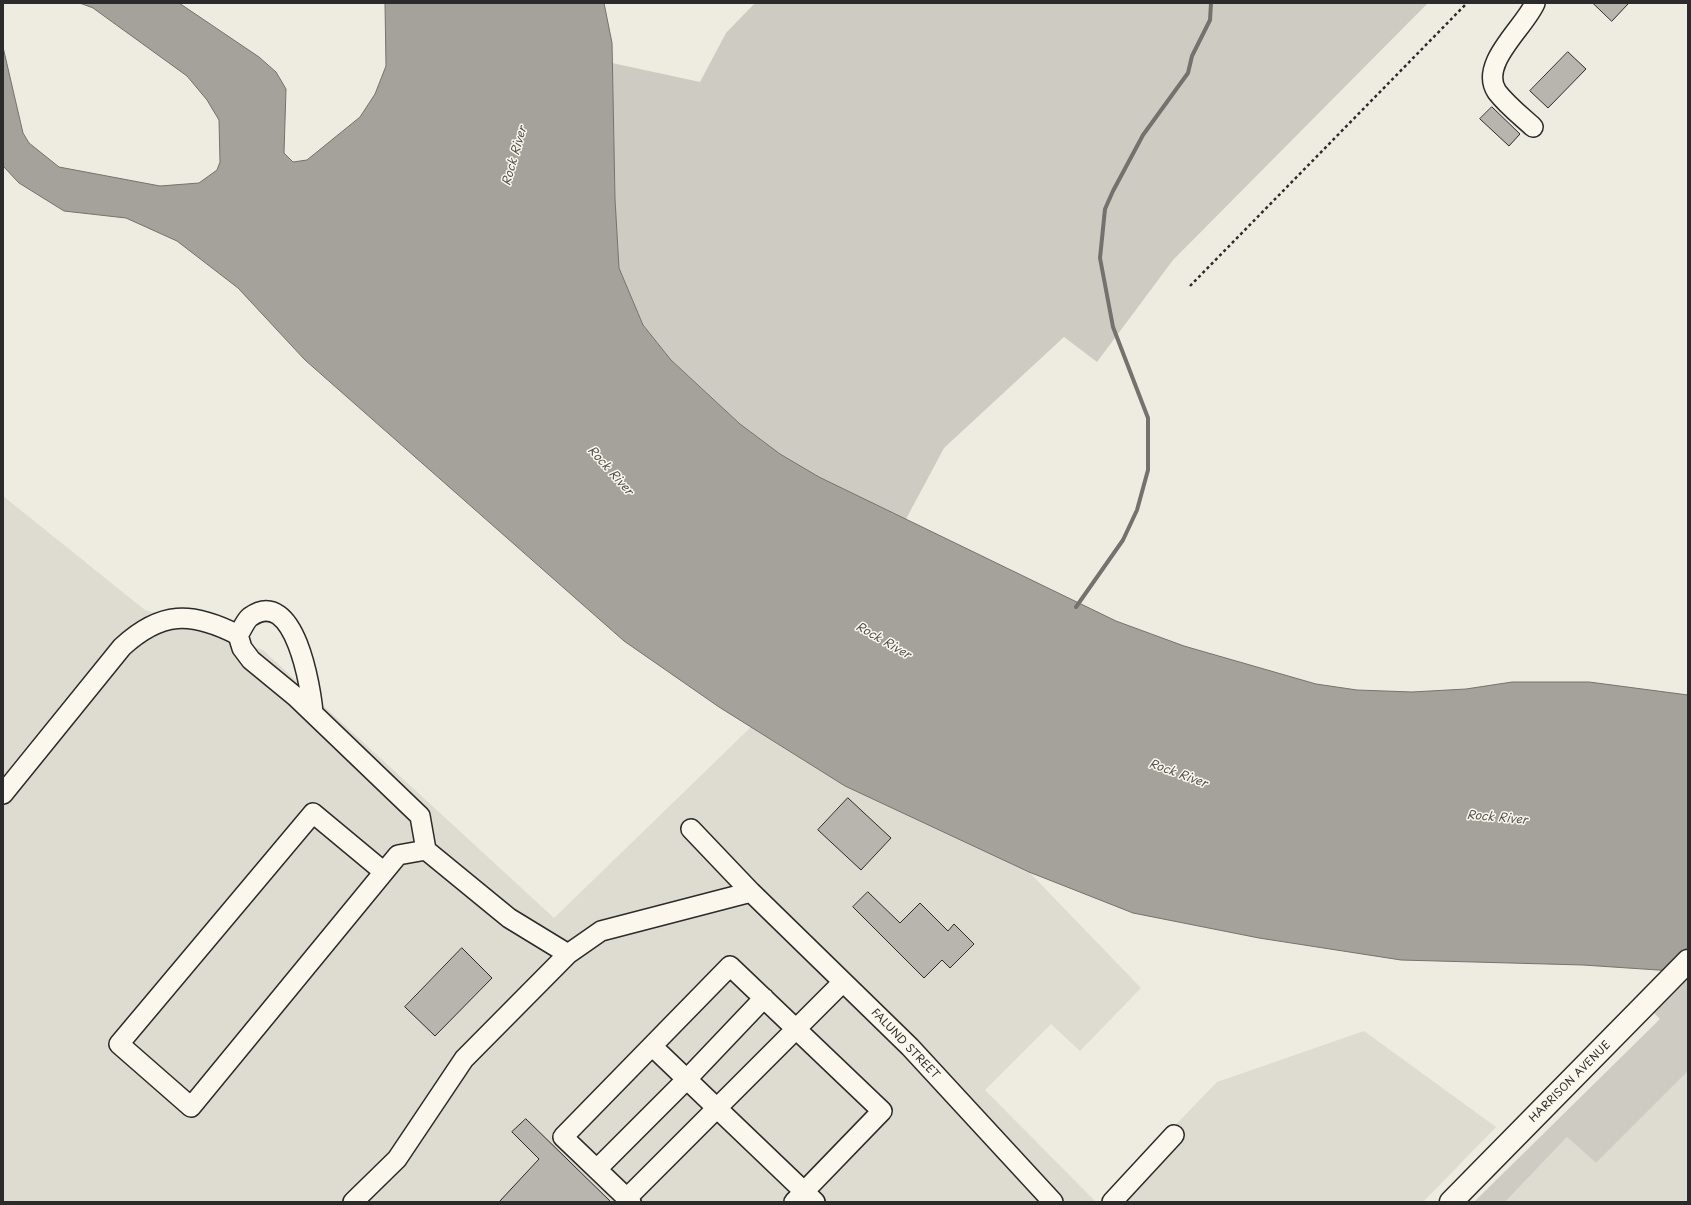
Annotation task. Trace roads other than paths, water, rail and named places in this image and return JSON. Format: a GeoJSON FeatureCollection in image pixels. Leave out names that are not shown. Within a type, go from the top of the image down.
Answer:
{"type":"FeatureCollection","features":[{"type":"Feature","properties":{"kind":"main road","name":"HARRISON AVENUE"},"geometry":{"type":"LineString","coordinates":[[1451,1202],[1688,961]]}},
{"type":"Feature","properties":{"kind":"street"},"geometry":{"type":"LineString","coordinates":[[1533,127],[1497,91],[1492,79],[1496,62],[1535,3]]}},
{"type":"Feature","properties":{"kind":"street"},"geometry":{"type":"LineString","coordinates":[[238,635],[250,618],[257,614],[269,612],[281,617],[292,630],[296,639],[311,693],[313,713]]}},
{"type":"Feature","properties":{"kind":"street"},"geometry":{"type":"LineString","coordinates":[[3,794],[122,648],[138,633],[152,624],[168,619],[216,624],[238,635],[242,648],[251,660],[296,697],[420,816],[426,850],[509,918],[568,954]]}},
{"type":"Feature","properties":{"kind":"street"},"geometry":{"type":"LineString","coordinates":[[384,872],[313,813],[119,1044],[190,1107],[384,872],[398,855],[426,850]]}},
{"type":"Feature","properties":{"kind":"street","name":"FALUND STREET"},"geometry":{"type":"LineString","coordinates":[[691,829],[751,892],[910,1047],[1053,1202]]}},
{"type":"Feature","properties":{"kind":"street"},"geometry":{"type":"LineString","coordinates":[[353,1202],[397,1158],[464,1059],[568,954],[601,932],[751,892]]}},
{"type":"Feature","properties":{"kind":"street"},"geometry":{"type":"LineString","coordinates":[[652,1046],[717,1108],[804,1198],[882,1110],[796,1028],[730,966],[563,1137],[629,1200],[717,1108],[796,1028],[843,982]]}},
{"type":"Feature","properties":{"kind":"street"},"geometry":{"type":"LineString","coordinates":[[597,1169],[687,1079],[764,998]]}},
{"type":"Feature","properties":{"kind":"street"},"geometry":{"type":"LineString","coordinates":[[1112,1202],[1174,1135]]}},
{"type":"Feature","properties":{"kind":"water","name":"Rock River"},"geometry":{"type":"Polygon","coordinates":[[[80,3],[179,3],[259,57],[276,72],[286,89],[284,153],[293,162],[307,160],[360,117],[375,94],[386,66],[385,3],[604,3],[612,43],[615,199],[619,268],[643,325],[671,360],[740,424],[780,454],[819,477],[1116,621],[1184,646],[1316,684],[1357,690],[1412,692],[1466,689],[1512,682],[1589,682],[1688,695],[1688,972],[1583,965],[1401,960],[1259,938],[1133,913],[1029,872],[845,786],[719,707],[624,641],[305,360],[238,288],[177,241],[126,218],[64,211],[19,183],[3,166],[3,47],[23,133],[29,143],[59,167],[160,186],[199,183],[217,170],[220,162],[219,120],[207,100],[187,76],[93,8],[80,3]]]}},
{"type":"Feature","properties":{"kind":"waterway"},"geometry":{"type":"LineString","coordinates":[[1076,607],[1123,540],[1137,510],[1148,470],[1148,418],[1113,327],[1100,258],[1105,209],[1143,135],[1188,73],[1192,56],[1210,20],[1211,3]]}}]}
